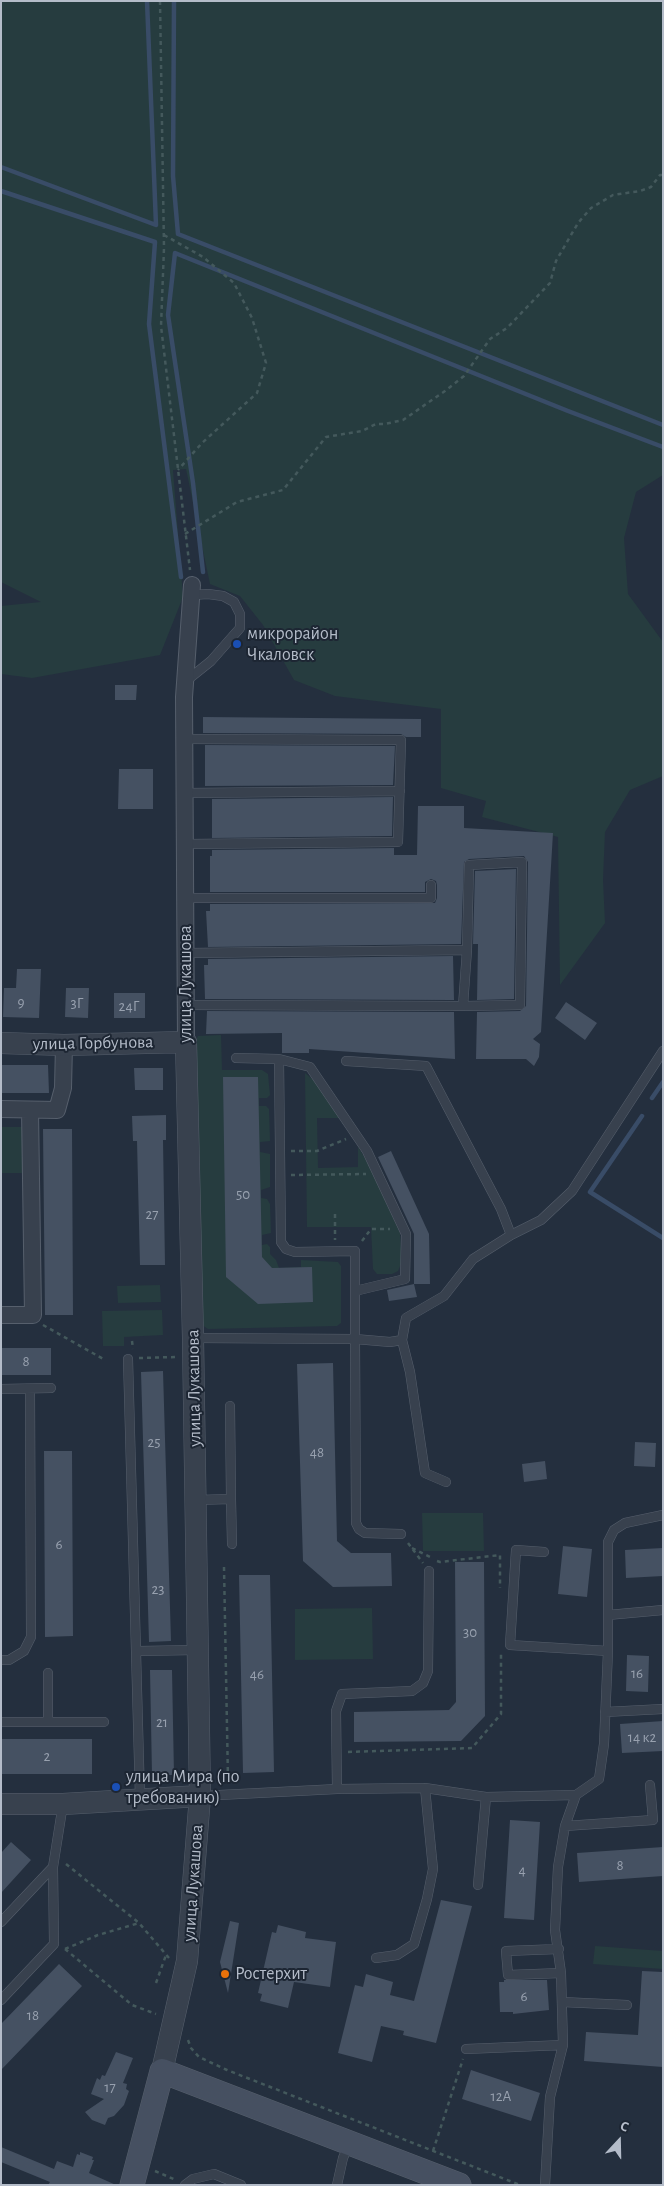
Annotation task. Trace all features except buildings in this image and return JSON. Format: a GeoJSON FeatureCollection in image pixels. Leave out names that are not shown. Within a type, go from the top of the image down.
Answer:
{"type":"FeatureCollection","features":[{"type":"Feature","properties":{"kind":"main road"},"geometry":{"type":"LineString","coordinates":[[162,2071],[459,2185]]}},
{"type":"Feature","properties":{"kind":"main road","name":"улица Лукашова"},"geometry":{"type":"LineString","coordinates":[[132,2185],[162,2071]]}},
{"type":"Feature","properties":{"kind":"street","name":"улица Лукашова"},"geometry":{"type":"LineString","coordinates":[[162,2071],[186,1961],[200,1796],[194,1348],[185,953],[185,739],[191,590]]}},
{"type":"Feature","properties":{"kind":"street","name":"улица Горбунова"},"geometry":{"type":"LineString","coordinates":[[1,1043],[64,1045],[186,1042]]}},
{"type":"Feature","properties":{"kind":"street"},"geometry":{"type":"LineString","coordinates":[[1,1109],[56,1110],[63,1088],[64,1045]]}},
{"type":"Feature","properties":{"kind":"street"},"geometry":{"type":"LineString","coordinates":[[1,1315],[33,1315],[30,1110]]}},
{"type":"Feature","properties":{"kind":"street"},"geometry":{"type":"LineString","coordinates":[[1,1804],[63,1804],[140,1798],[200,1796]]}},
{"type":"Feature","properties":{"kind":"lane"},"geometry":{"type":"LineString","coordinates":[[186,681],[211,661],[240,628],[240,614],[234,602],[223,596],[191,590]]}},
{"type":"Feature","properties":{"kind":"lane"},"geometry":{"type":"LineString","coordinates":[[185,739],[401,740],[398,842],[185,844]]}},
{"type":"Feature","properties":{"kind":"lane"},"geometry":{"type":"LineString","coordinates":[[185,793],[400,792]]}},
{"type":"Feature","properties":{"kind":"lane"},"geometry":{"type":"LineString","coordinates":[[186,1004],[462,1006],[520,1005],[522,862],[469,865],[467,950],[462,1006]]}},
{"type":"Feature","properties":{"kind":"lane"},"geometry":{"type":"LineString","coordinates":[[185,898],[431,898],[431,885]]}},
{"type":"Feature","properties":{"kind":"lane"},"geometry":{"type":"LineString","coordinates":[[185,953],[467,950]]}},
{"type":"Feature","properties":{"kind":"lane"},"geometry":{"type":"LineString","coordinates":[[446,1482],[425,1473],[410,1372],[402,1340],[406,1318],[444,1296],[473,1259],[511,1235],[541,1220],[572,1191],[663,1050]]}},
{"type":"Feature","properties":{"kind":"lane"},"geometry":{"type":"LineString","coordinates":[[236,1058],[279,1059],[310,1067],[367,1151],[406,1234],[405,1279],[355,1291]]}},
{"type":"Feature","properties":{"kind":"lane"},"geometry":{"type":"LineString","coordinates":[[279,1059],[281,1242],[286,1249],[295,1252],[354,1251],[356,1523],[359,1529],[365,1533],[401,1534]]}},
{"type":"Feature","properties":{"kind":"lane"},"geometry":{"type":"LineString","coordinates":[[346,1061],[426,1066],[501,1209],[511,1235]]}},
{"type":"Feature","properties":{"kind":"lane"},"geometry":{"type":"LineString","coordinates":[[194,1348],[355,1339],[390,1342],[402,1340]]}},
{"type":"Feature","properties":{"kind":"lane"},"geometry":{"type":"LineString","coordinates":[[131,1359],[140,1798]]}},
{"type":"Feature","properties":{"kind":"lane"},"geometry":{"type":"LineString","coordinates":[[1,1390],[51,1388]]}},
{"type":"Feature","properties":{"kind":"lane"},"geometry":{"type":"LineString","coordinates":[[1,1660],[9,1660],[24,1651],[31,1636],[30,1389]]}},
{"type":"Feature","properties":{"kind":"lane"},"geometry":{"type":"LineString","coordinates":[[230,1406],[232,1544]]}},
{"type":"Feature","properties":{"kind":"lane"},"geometry":{"type":"LineString","coordinates":[[196,1500],[231,1499]]}},
{"type":"Feature","properties":{"kind":"lane"},"geometry":{"type":"LineString","coordinates":[[200,1796],[338,1789],[426,1788],[486,1797],[576,1794],[599,1779],[604,1744],[608,1652],[608,1542],[614,1530],[625,1523],[663,1515]]}},
{"type":"Feature","properties":{"kind":"lane"},"geometry":{"type":"LineString","coordinates":[[544,1552],[516,1550],[510,1645],[608,1652]]}},
{"type":"Feature","properties":{"kind":"lane"},"geometry":{"type":"LineString","coordinates":[[338,1789],[336,1711],[342,1694],[412,1691],[423,1683],[428,1671],[429,1571]]}},
{"type":"Feature","properties":{"kind":"lane"},"geometry":{"type":"LineString","coordinates":[[608,1615],[663,1610]]}},
{"type":"Feature","properties":{"kind":"lane"},"geometry":{"type":"LineString","coordinates":[[138,1651],[198,1650]]}},
{"type":"Feature","properties":{"kind":"lane"},"geometry":{"type":"LineString","coordinates":[[48,1673],[48,1722]]}},
{"type":"Feature","properties":{"kind":"lane"},"geometry":{"type":"LineString","coordinates":[[605,1712],[663,1709]]}},
{"type":"Feature","properties":{"kind":"lane"},"geometry":{"type":"LineString","coordinates":[[1,1722],[104,1722]]}},
{"type":"Feature","properties":{"kind":"lane"},"geometry":{"type":"LineString","coordinates":[[565,1826],[653,1820],[650,1785]]}},
{"type":"Feature","properties":{"kind":"lane"},"geometry":{"type":"LineString","coordinates":[[376,1958],[397,1954],[414,1944],[425,1908],[433,1869],[426,1788]]}},
{"type":"Feature","properties":{"kind":"lane"},"geometry":{"type":"LineString","coordinates":[[544,2185],[550,2097],[563,2045],[561,1973],[555,1930],[558,1867],[565,1826],[576,1794]]}},
{"type":"Feature","properties":{"kind":"lane"},"geometry":{"type":"LineString","coordinates":[[478,1885],[486,1797]]}},
{"type":"Feature","properties":{"kind":"lane"},"geometry":{"type":"LineString","coordinates":[[1,2000],[54,1944],[53,1867],[63,1804]]}},
{"type":"Feature","properties":{"kind":"lane"},"geometry":{"type":"LineString","coordinates":[[1,1922],[53,1867]]}},
{"type":"Feature","properties":{"kind":"lane"},"geometry":{"type":"LineString","coordinates":[[559,1949],[506,1951],[508,1975],[561,1973]]}},
{"type":"Feature","properties":{"kind":"lane"},"geometry":{"type":"LineString","coordinates":[[562,2002],[627,2005]]}},
{"type":"Feature","properties":{"kind":"lane"},"geometry":{"type":"LineString","coordinates":[[466,2050],[563,2045]]}},
{"type":"Feature","properties":{"kind":"lane"},"geometry":{"type":"LineString","coordinates":[[337,2185],[343,2158],[350,2142]]}},
{"type":"Feature","properties":{"kind":"lane"},"geometry":{"type":"LineString","coordinates":[[186,2184],[193,2179],[214,2174],[241,2185]]}},
{"type":"Feature","properties":{"kind":"path"},"geometry":{"type":"LineString","coordinates":[[160,1],[164,235],[161,326],[191,590]]}},
{"type":"Feature","properties":{"kind":"path"},"geometry":{"type":"LineString","coordinates":[[185,534],[236,502],[283,490],[326,437],[362,430],[376,424],[403,420],[445,391],[464,376],[490,339],[508,328],[550,283],[556,261],[578,223],[590,208],[613,195],[640,191],[651,187],[660,175],[663,175]]}},
{"type":"Feature","properties":{"kind":"path"},"geometry":{"type":"LineString","coordinates":[[164,235],[203,258],[234,283],[252,318],[266,363],[257,393],[202,443],[178,470]]}},
{"type":"Feature","properties":{"kind":"path"},"geometry":{"type":"LineString","coordinates":[[280,1151],[317,1151],[356,1134]]}},
{"type":"Feature","properties":{"kind":"path"},"geometry":{"type":"LineString","coordinates":[[280,1175],[378,1173]]}},
{"type":"Feature","properties":{"kind":"path"},"geometry":{"type":"LineString","coordinates":[[335,1214],[335,1251]]}},
{"type":"Feature","properties":{"kind":"path"},"geometry":{"type":"LineString","coordinates":[[354,1251],[371,1229],[404,1230]]}},
{"type":"Feature","properties":{"kind":"path"},"geometry":{"type":"LineString","coordinates":[[38,1322],[105,1360]]}},
{"type":"Feature","properties":{"kind":"path"},"geometry":{"type":"LineString","coordinates":[[132,1341],[133,1350]]}},
{"type":"Feature","properties":{"kind":"path"},"geometry":{"type":"LineString","coordinates":[[131,1359],[194,1348]]}},
{"type":"Feature","properties":{"kind":"path"},"geometry":{"type":"LineString","coordinates":[[401,1534],[429,1571]]}},
{"type":"Feature","properties":{"kind":"path"},"geometry":{"type":"LineString","coordinates":[[412,1548],[440,1562],[500,1555],[500,1594]]}},
{"type":"Feature","properties":{"kind":"path"},"geometry":{"type":"LineString","coordinates":[[224,1567],[228,1780]]}},
{"type":"Feature","properties":{"kind":"path"},"geometry":{"type":"LineString","coordinates":[[337,1752],[472,1748],[501,1714],[500,1644]]}},
{"type":"Feature","properties":{"kind":"path"},"geometry":{"type":"LineString","coordinates":[[55,1856],[139,1922],[171,1961]]}},
{"type":"Feature","properties":{"kind":"path"},"geometry":{"type":"LineString","coordinates":[[64,1949],[98,1935],[139,1922]]}},
{"type":"Feature","properties":{"kind":"path"},"geometry":{"type":"LineString","coordinates":[[54,1944],[64,1949],[132,2005],[157,2014]]}},
{"type":"Feature","properties":{"kind":"path"},"geometry":{"type":"LineString","coordinates":[[156,1983],[166,1954]]}},
{"type":"Feature","properties":{"kind":"path"},"geometry":{"type":"LineString","coordinates":[[187,2037],[191,2048],[199,2058],[520,2185]]}},
{"type":"Feature","properties":{"kind":"path"},"geometry":{"type":"LineString","coordinates":[[433,2150],[466,2050]]}},
{"type":"Feature","properties":{"kind":"path"},"geometry":{"type":"LineString","coordinates":[[150,2169],[186,2184]]}},
{"type":"Feature","properties":{"kind":"green space"},"geometry":{"type":"Polygon","coordinates":[[[1,1],[663,1],[663,475],[636,492],[624,538],[628,594],[663,642],[663,776],[630,790],[605,832],[603,880],[605,923],[560,985],[558,837],[482,817],[486,801],[441,788],[441,709],[335,696],[294,680],[263,625],[240,596],[210,584],[186,469],[173,470],[183,597],[160,655],[32,678],[1,674],[1,606],[41,602],[1,582],[1,1]]]}},
{"type":"Feature","properties":{"kind":"green space"},"geometry":{"type":"Polygon","coordinates":[[[221,1035],[222,1070],[262,1070],[268,1074],[270,1095],[267,1098],[259,1098],[259,1106],[266,1106],[269,1109],[270,1141],[260,1142],[260,1152],[270,1154],[270,1187],[261,1190],[261,1198],[267,1199],[270,1204],[271,1233],[262,1235],[262,1245],[267,1244],[270,1247],[270,1254],[276,1260],[279,1268],[301,1267],[301,1260],[338,1262],[341,1266],[341,1323],[337,1326],[208,1329],[202,1325],[194,1044],[198,1036],[221,1035]]]}},
{"type":"Feature","properties":{"kind":"green space"},"geometry":{"type":"Polygon","coordinates":[[[305,1073],[316,1082],[340,1118],[317,1118],[318,1168],[358,1167],[358,1147],[368,1163],[400,1233],[402,1262],[398,1271],[392,1274],[377,1274],[373,1269],[371,1227],[307,1227],[305,1073]]]}},
{"type":"Feature","properties":{"kind":"green space"},"geometry":{"type":"Polygon","coordinates":[[[1,1127],[23,1127],[27,1173],[1,1173],[1,1127]]]}},
{"type":"Feature","properties":{"kind":"green space"},"geometry":{"type":"Polygon","coordinates":[[[160,1285],[161,1302],[118,1303],[117,1286],[160,1285]]]}},
{"type":"Feature","properties":{"kind":"green space"},"geometry":{"type":"Polygon","coordinates":[[[162,1310],[163,1335],[124,1337],[124,1346],[103,1346],[102,1311],[162,1310]]]}},
{"type":"Feature","properties":{"kind":"green space"},"geometry":{"type":"Polygon","coordinates":[[[422,1513],[483,1513],[484,1551],[423,1551],[422,1513]]]}},
{"type":"Feature","properties":{"kind":"green space"},"geometry":{"type":"Polygon","coordinates":[[[372,1608],[373,1659],[295,1660],[295,1609],[372,1608]]]}},
{"type":"Feature","properties":{"kind":"green space"},"geometry":{"type":"Polygon","coordinates":[[[595,1946],[663,1951],[663,1969],[593,1964],[595,1946]]]}},
{"type":"Feature","properties":{"kind":"waterway"},"geometry":{"type":"LineString","coordinates":[[1,167],[156,225],[147,1]]}},
{"type":"Feature","properties":{"kind":"waterway"},"geometry":{"type":"LineString","coordinates":[[174,1],[173,176],[178,234],[663,425]]}},
{"type":"Feature","properties":{"kind":"waterway"},"geometry":{"type":"LineString","coordinates":[[1,191],[155,242],[149,324],[181,577]]}},
{"type":"Feature","properties":{"kind":"waterway"},"geometry":{"type":"LineString","coordinates":[[203,572],[193,483],[168,315],[175,253],[568,411],[663,447]]}},
{"type":"Feature","properties":{"kind":"waterway"},"geometry":{"type":"LineString","coordinates":[[652,1098],[663,1082]]}},
{"type":"Feature","properties":{"kind":"waterway"},"geometry":{"type":"LineString","coordinates":[[642,1116],[590,1192],[663,1238]]}},
{"type":"Feature","properties":{"kind":"place","name":"микрорайон Чкаловск"},"geometry":{"type":"Point","coordinates":[237,644]}},
{"type":"Feature","properties":{"kind":"place","name":"улица Мира (по требованию)"},"geometry":{"type":"Point","coordinates":[116,1787]}},
{"type":"Feature","properties":{"kind":"place","name":"Ростерхит"},"geometry":{"type":"Point","coordinates":[225,1974]}}]}
